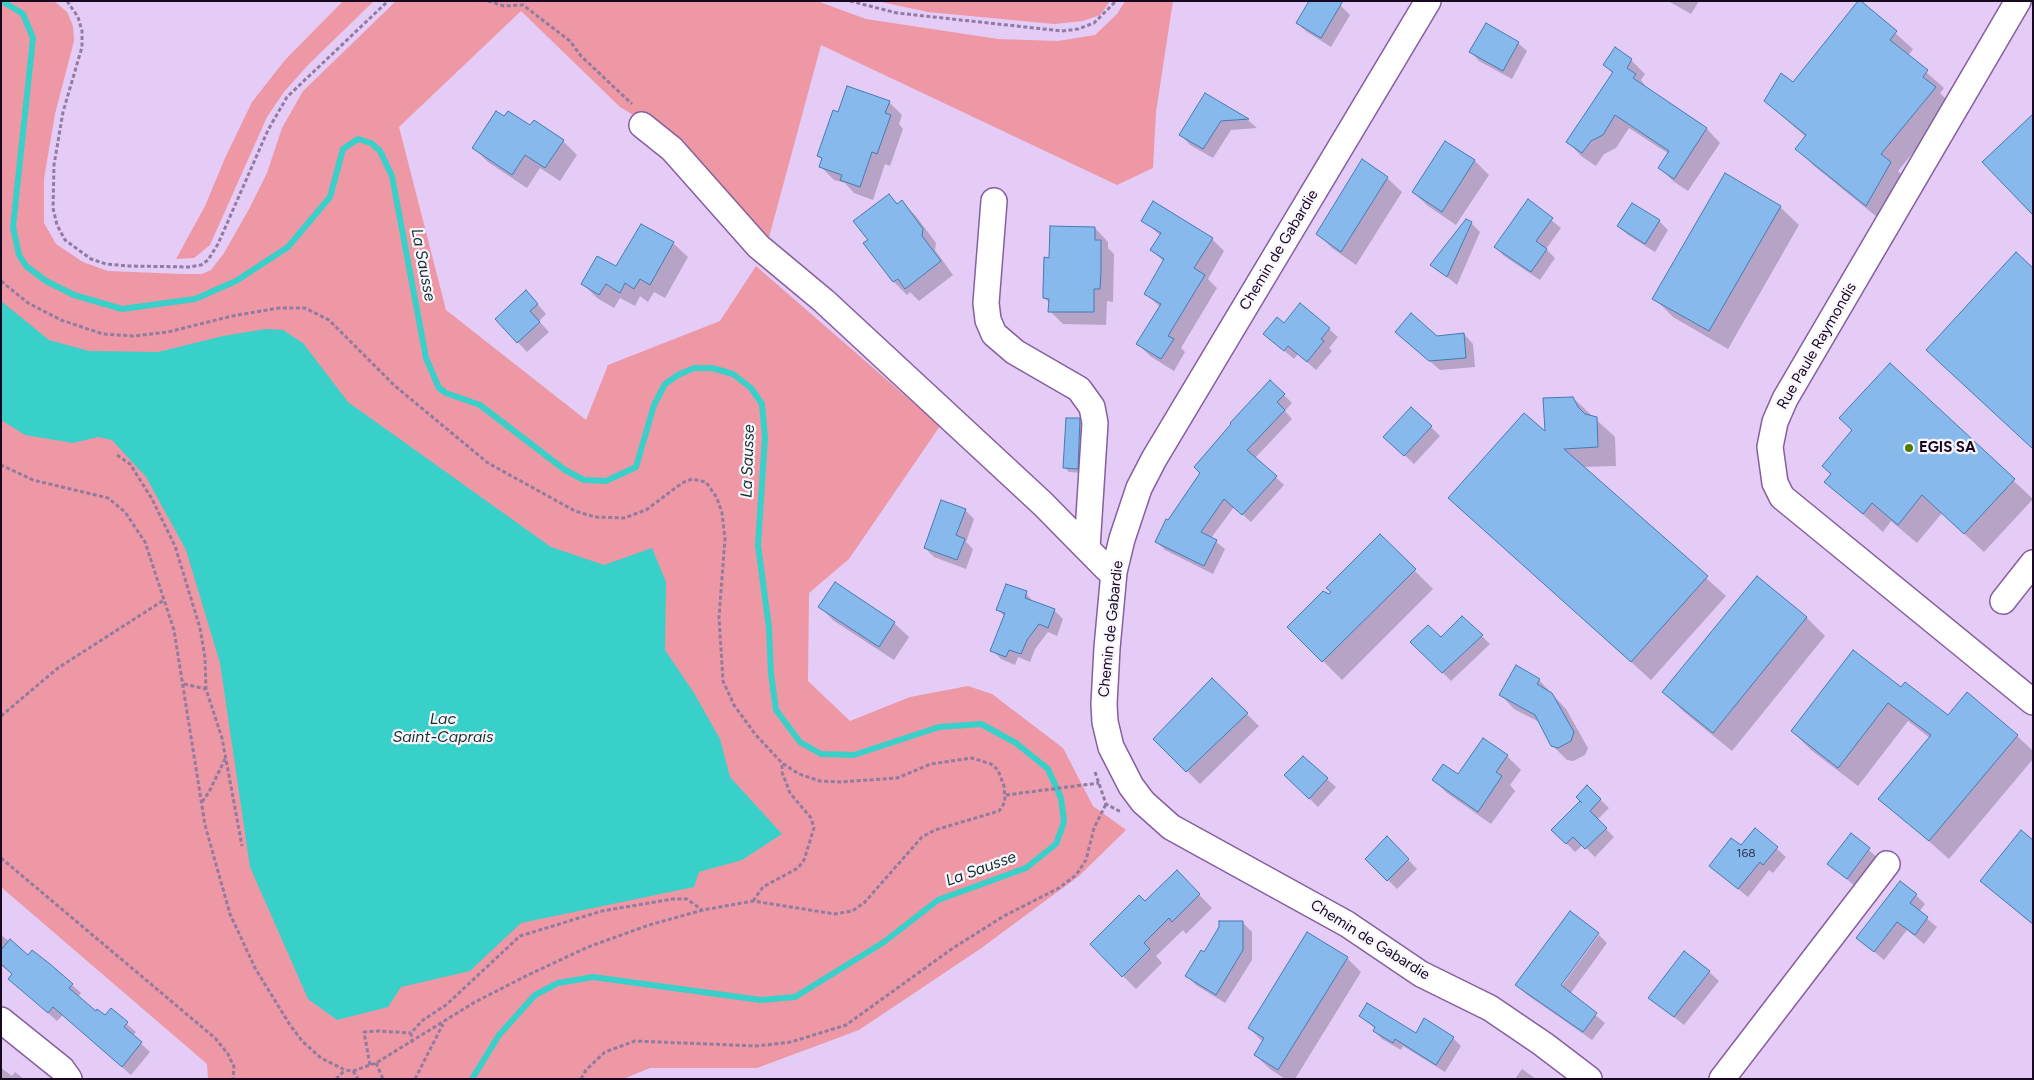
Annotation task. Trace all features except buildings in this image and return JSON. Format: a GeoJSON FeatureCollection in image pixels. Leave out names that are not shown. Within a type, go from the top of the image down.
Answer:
{"type":"FeatureCollection","features":[{"type":"Feature","properties":{"kind":"street","name":"Chemin de Gabardie"},"geometry":{"type":"LineString","coordinates":[[1428,1],[1154,459],[1131,512],[1114,572],[1107,648],[1105,722],[1111,747],[1121,769],[1143,802],[1171,827],[1348,924],[1421,974],[1490,1008],[1543,1044],[1589,1079]]}},
{"type":"Feature","properties":{"kind":"street","name":"Rue Paule Raymondis"},"geometry":{"type":"LineString","coordinates":[[2018,1],[1785,399],[1775,422],[1770,446],[1775,483],[1782,497],[2031,697]]}},
{"type":"Feature","properties":{"kind":"street"},"geometry":{"type":"LineString","coordinates":[[642,125],[672,149],[758,246],[831,307],[1043,504],[1107,569],[1114,572]]}},
{"type":"Feature","properties":{"kind":"street"},"geometry":{"type":"LineString","coordinates":[[994,201],[986,303],[988,320],[994,334],[1015,352],[1079,389],[1092,407],[1095,423],[1087,548]]}},
{"type":"Feature","properties":{"kind":"street"},"geometry":{"type":"LineString","coordinates":[[2003,601],[2033,563]]}},
{"type":"Feature","properties":{"kind":"street"},"geometry":{"type":"LineString","coordinates":[[1722,1079],[1887,864]]}},
{"type":"Feature","properties":{"kind":"street"},"geometry":{"type":"LineString","coordinates":[[1,1020],[62,1069],[69,1079]]}},
{"type":"Feature","properties":{"kind":"path"},"geometry":{"type":"LineString","coordinates":[[67,1],[78,17],[82,31],[82,47],[63,112],[54,165],[53,208],[57,225],[65,240],[91,259],[106,264],[190,267],[201,265],[208,260],[218,244],[268,130],[288,97],[388,1]]}},
{"type":"Feature","properties":{"kind":"path"},"geometry":{"type":"LineString","coordinates":[[488,1],[504,6],[523,5],[570,41],[581,56],[632,104],[642,125]]}},
{"type":"Feature","properties":{"kind":"path"},"geometry":{"type":"LineString","coordinates":[[850,1],[897,13],[1062,31],[1078,29],[1094,23],[1116,1]]}},
{"type":"Feature","properties":{"kind":"path"},"geometry":{"type":"LineString","coordinates":[[1,282],[28,303],[61,320],[103,334],[133,336],[168,332],[232,316],[279,308],[305,308],[329,320],[395,386],[488,463],[576,511],[595,517],[624,518],[646,510],[682,483],[692,479],[706,482],[717,498],[722,513],[725,539],[719,617],[723,681],[734,704],[755,734],[782,763],[799,774],[820,781],[840,782],[897,778],[931,764],[972,758],[992,764],[998,770],[1006,795],[1003,806],[999,810],[935,830],[922,837],[864,903],[852,911],[835,914],[754,901],[703,910],[649,925],[588,947],[482,998],[412,1043],[376,1063],[353,1071],[346,1070],[321,1058],[303,1042],[290,1025],[255,968],[230,914],[205,825],[174,630],[145,542],[125,512],[108,498],[33,480],[1,465]]}},
{"type":"Feature","properties":{"kind":"path"},"geometry":{"type":"LineString","coordinates":[[117,455],[130,464],[152,499],[175,546],[200,628],[205,658],[206,689],[222,738],[242,846]]}},
{"type":"Feature","properties":{"kind":"path"},"geometry":{"type":"LineString","coordinates":[[1,716],[58,668],[164,600]]}},
{"type":"Feature","properties":{"kind":"path"},"geometry":{"type":"LineString","coordinates":[[184,684],[206,689]]}},
{"type":"Feature","properties":{"kind":"path"},"geometry":{"type":"LineString","coordinates":[[202,802],[209,792],[225,758]]}},
{"type":"Feature","properties":{"kind":"path"},"geometry":{"type":"LineString","coordinates":[[754,901],[763,887],[798,868],[804,860],[814,828],[811,818],[790,793],[782,772],[782,763]]}},
{"type":"Feature","properties":{"kind":"path"},"geometry":{"type":"LineString","coordinates":[[1006,795],[1097,783]]}},
{"type":"Feature","properties":{"kind":"path"},"geometry":{"type":"LineString","coordinates":[[581,1079],[586,1070],[605,1052],[634,1041],[756,1046],[791,1042],[846,1024],[953,948],[1004,916],[1059,888],[1076,876],[1086,860],[1094,828],[1106,804]]}},
{"type":"Feature","properties":{"kind":"path"},"geometry":{"type":"LineString","coordinates":[[1,858],[215,1038],[228,1054],[234,1067],[232,1079]]}},
{"type":"Feature","properties":{"kind":"path"},"geometry":{"type":"LineString","coordinates":[[412,1043],[411,1033],[423,1020],[446,1005],[520,936],[602,911],[673,899],[686,900],[703,910]]}},
{"type":"Feature","properties":{"kind":"path"},"geometry":{"type":"LineString","coordinates":[[415,1079],[444,1023]]}},
{"type":"Feature","properties":{"kind":"path"},"geometry":{"type":"LineString","coordinates":[[370,1065],[364,1032],[411,1033]]}},
{"type":"Feature","properties":{"kind":"path"},"geometry":{"type":"LineString","coordinates":[[376,1063],[383,1079]]}},
{"type":"Feature","properties":{"kind":"path"},"geometry":{"type":"LineString","coordinates":[[336,1079],[346,1070]]}},
{"type":"Feature","properties":{"kind":"path"},"geometry":{"type":"LineString","coordinates":[[353,1071],[358,1079]]}},
{"type":"Feature","properties":{"kind":"shaded area"},"geometry":{"type":"Polygon","coordinates":[[[1,1],[54,1],[67,12],[73,26],[74,41],[55,114],[44,179],[44,223],[56,244],[83,262],[108,271],[202,274],[211,270],[224,253],[249,209],[267,173],[282,128],[303,91],[396,1],[817,1],[866,19],[998,39],[1058,41],[1095,35],[1117,14],[1125,1],[1173,1],[1156,112],[1153,168],[1117,185],[821,45],[768,241],[668,136],[620,107],[521,11],[399,127],[446,310],[586,420],[608,365],[720,321],[756,266],[940,426],[849,559],[809,593],[808,681],[850,721],[910,697],[968,686],[992,694],[1063,748],[1093,806],[1126,830],[1079,876],[980,949],[859,1030],[757,1068],[650,1068],[623,1079],[208,1079],[207,1064],[1,887],[1,1]]]}},
{"type":"Feature","properties":{"kind":"shaded area"},"geometry":{"type":"Polygon","coordinates":[[[343,1],[374,1],[308,65],[284,92],[267,117],[210,245],[194,258],[176,259],[205,206],[225,158],[252,102],[285,60],[343,1]]]}},
{"type":"Feature","properties":{"kind":"shaded area"},"geometry":{"type":"Polygon","coordinates":[[[877,1],[1110,1],[1100,15],[1083,21],[1054,24],[928,12],[877,1]]]}},
{"type":"Feature","properties":{"kind":"water","name":"Lac Saint-Caprais"},"geometry":{"type":"Polygon","coordinates":[[[1,301],[49,340],[89,351],[158,352],[223,336],[266,329],[283,330],[303,343],[348,402],[551,547],[604,565],[652,548],[666,582],[665,650],[694,693],[720,739],[730,777],[782,834],[742,860],[699,872],[694,887],[521,923],[470,971],[401,987],[388,1007],[337,1020],[308,999],[250,867],[220,663],[186,550],[146,477],[112,440],[98,437],[73,443],[25,435],[1,420],[1,301]]]}},
{"type":"Feature","properties":{"kind":"waterway","name":"La Sausse"},"geometry":{"type":"LineString","coordinates":[[2,1],[23,14],[33,38],[13,227],[19,255],[26,266],[46,281],[74,295],[122,309],[195,299],[236,281],[288,247],[330,197],[343,149],[358,139],[371,143],[380,151],[392,176],[426,358],[439,388],[446,393],[480,405],[565,470],[584,480],[606,481],[636,467],[654,405],[665,384],[678,375],[694,368],[712,368],[733,374],[751,388],[762,404],[765,437],[758,545],[769,628],[771,674],[776,710],[800,742],[821,754],[854,755],[939,727],[981,724],[1016,743],[1048,769],[1061,798],[1064,822],[1056,844],[1026,868],[938,900],[884,942],[795,997],[761,1000],[593,977],[558,983],[535,995],[499,1035],[472,1079]]}},
{"type":"Feature","properties":{"kind":"place","name":"EGIS SA"},"geometry":{"type":"Point","coordinates":[1909,448]}}]}
